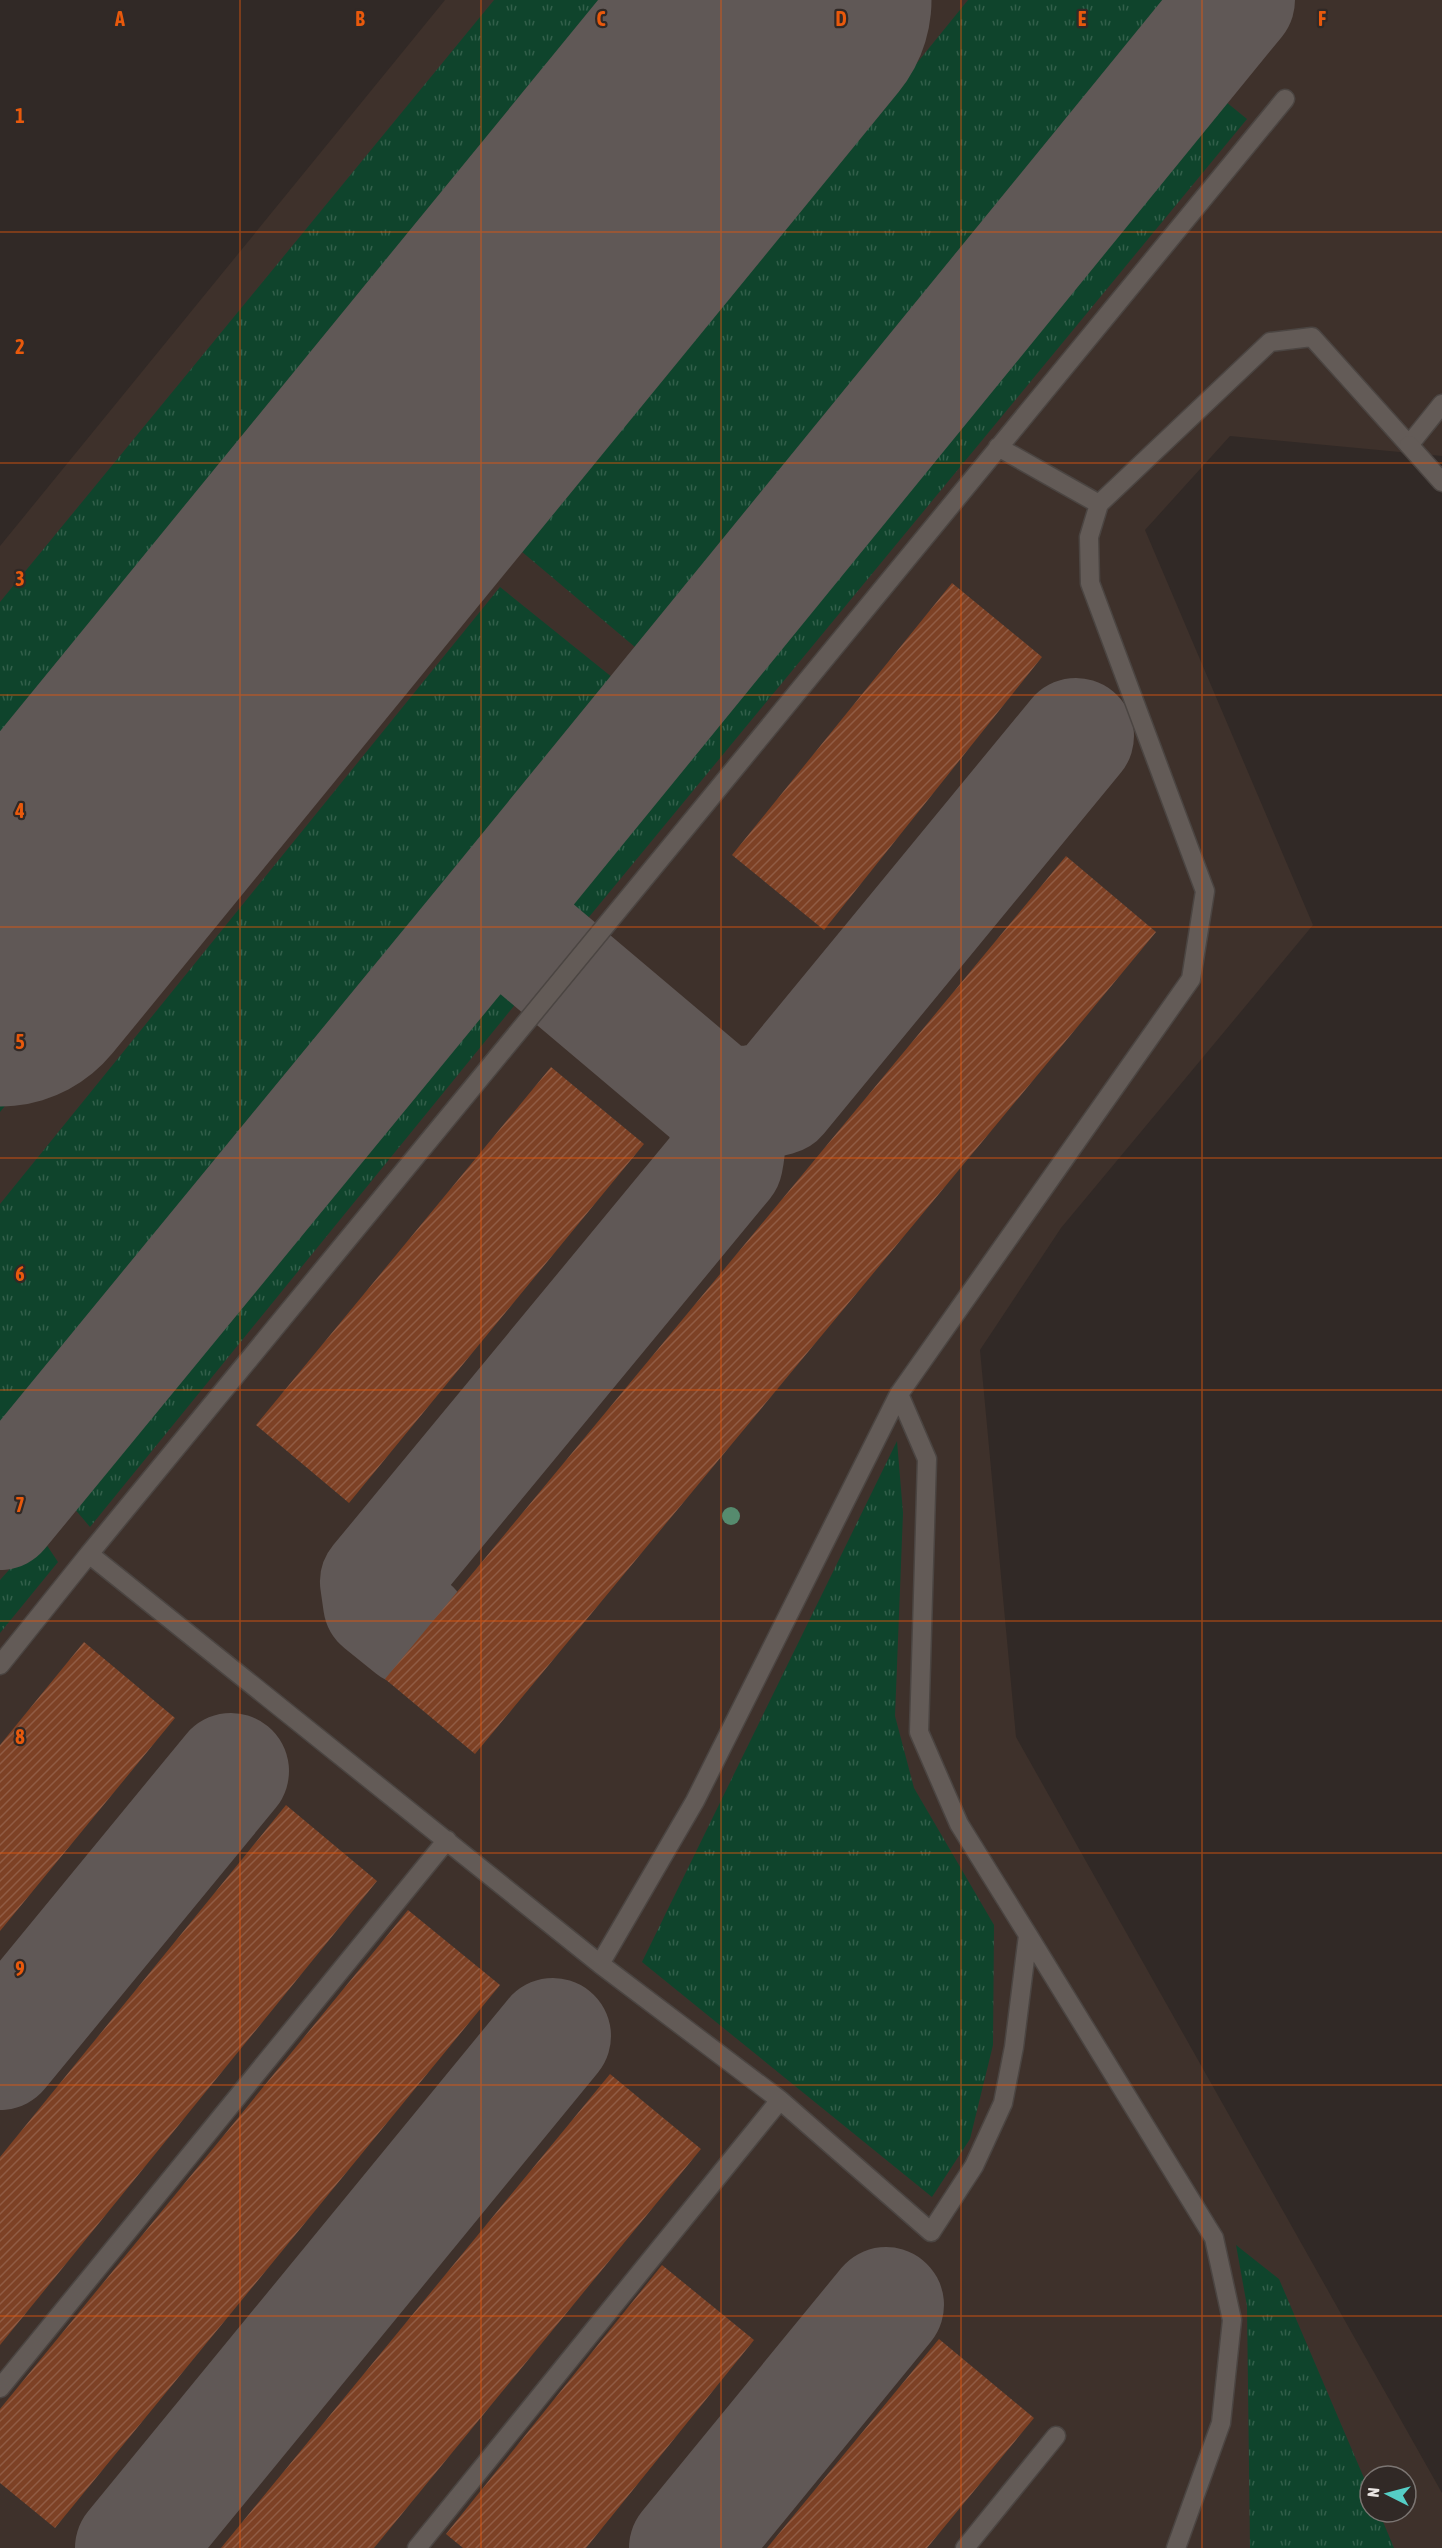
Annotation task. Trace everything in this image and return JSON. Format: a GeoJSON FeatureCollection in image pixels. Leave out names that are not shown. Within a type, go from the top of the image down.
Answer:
{"type":"FeatureCollection","features":[{"type":"Feature","properties":{"kind":"street"},"geometry":{"type":"LineString","coordinates":[[0,1665],[1285,99]]}},
{"type":"Feature","properties":{"kind":"street"},"geometry":{"type":"LineString","coordinates":[[600,1964],[695,1802],[899,1394],[1191,979],[1205,891],[1090,583],[1089,537],[1099,504],[1270,342],[1312,337],[1442,482]]}},
{"type":"Feature","properties":{"kind":"street"},"geometry":{"type":"LineString","coordinates":[[1409,445],[1442,404]]}},
{"type":"Feature","properties":{"kind":"street"},"geometry":{"type":"LineString","coordinates":[[998,447],[1099,504]]}},
{"type":"Feature","properties":{"kind":"street"},"geometry":{"type":"LineString","coordinates":[[899,1394],[927,1459],[919,1732],[959,1824],[1214,2238],[1232,2320],[1221,2423],[1176,2548]]}},
{"type":"Feature","properties":{"kind":"street"},"geometry":{"type":"LineString","coordinates":[[89,1554],[600,1964],[780,2100],[931,2232],[974,2166],[1003,2103],[1014,2047],[1028,1935]]}},
{"type":"Feature","properties":{"kind":"street"},"geometry":{"type":"LineString","coordinates":[[0,2388],[447,1840]]}},
{"type":"Feature","properties":{"kind":"street"},"geometry":{"type":"LineString","coordinates":[[417,2548],[780,2100]]}},
{"type":"Feature","properties":{"kind":"street"},"geometry":{"type":"LineString","coordinates":[[965,2548],[1056,2436]]}},
{"type":"Feature","properties":{"kind":"shaded area"},"geometry":{"type":"Polygon","coordinates":[[[445,0],[1442,0],[1442,456],[1230,436],[1145,530],[1313,925],[1061,1228],[980,1350],[1016,1737],[1442,2493],[1442,2548],[0,2548],[0,546],[445,0]]]}},
{"type":"Feature","properties":{"kind":"green space"},"geometry":{"type":"Polygon","coordinates":[[[494,0],[680,0],[0,838],[0,602],[494,0]]]}},
{"type":"Feature","properties":{"kind":"green space"},"geometry":{"type":"Polygon","coordinates":[[[878,0],[913,0],[0,1112],[0,1068],[878,0]]]}},
{"type":"Feature","properties":{"kind":"green space"},"geometry":{"type":"Polygon","coordinates":[[[968,0],[1188,0],[648,658],[521,551],[968,0]]]}},
{"type":"Feature","properties":{"kind":"green space"},"geometry":{"type":"Polygon","coordinates":[[[1215,93],[1247,119],[570,940],[535,910],[1215,93]]]}},
{"type":"Feature","properties":{"kind":"green space"},"geometry":{"type":"Polygon","coordinates":[[[500,587],[628,690],[0,1448],[0,1204],[500,587]]]}},
{"type":"Feature","properties":{"kind":"green space"},"geometry":{"type":"Polygon","coordinates":[[[511,952],[531,985],[90,1527],[68,1501],[511,952]]]}},
{"type":"Feature","properties":{"kind":"green space"},"geometry":{"type":"Polygon","coordinates":[[[897,1441],[903,1513],[895,1716],[914,1788],[994,1925],[993,2045],[970,2139],[932,2197],[642,1962],[897,1441]]]}},
{"type":"Feature","properties":{"kind":"green space"},"geometry":{"type":"Polygon","coordinates":[[[40,1535],[58,1562],[0,1633],[0,1580],[40,1535]]]}},
{"type":"Feature","properties":{"kind":"green space"},"geometry":{"type":"Polygon","coordinates":[[[1236,2245],[1279,2279],[1358,2464],[1358,2524],[1384,2524],[1394,2548],[1250,2548],[1247,2306],[1236,2245]]]}},
{"type":"Feature","properties":{"kind":"building"},"geometry":{"type":"Polygon","coordinates":[[[952,583],[1042,657],[824,930],[732,855],[952,583]]]}},
{"type":"Feature","properties":{"kind":"building"},"geometry":{"type":"Polygon","coordinates":[[[1066,856],[1156,932],[475,1754],[385,1679],[1066,856]]]}},
{"type":"Feature","properties":{"kind":"building"},"geometry":{"type":"Polygon","coordinates":[[[551,1067],[644,1144],[349,1503],[256,1425],[551,1067]]]}},
{"type":"Feature","properties":{"kind":"building"},"geometry":{"type":"Polygon","coordinates":[[[84,1642],[175,1718],[0,1931],[0,1745],[84,1642]]]}},
{"type":"Feature","properties":{"kind":"building"},"geometry":{"type":"Polygon","coordinates":[[[286,1805],[377,1881],[0,2345],[0,2157],[286,1805]]]}},
{"type":"Feature","properties":{"kind":"building"},"geometry":{"type":"Polygon","coordinates":[[[408,1910],[500,1985],[55,2528],[0,2483],[0,2409],[408,1910]]]}},
{"type":"Feature","properties":{"kind":"building"},"geometry":{"type":"Polygon","coordinates":[[[610,2074],[701,2149],[374,2548],[221,2548],[610,2074]]]}},
{"type":"Feature","properties":{"kind":"building"},"geometry":{"type":"Polygon","coordinates":[[[662,2265],[754,2340],[586,2548],[463,2548],[446,2534],[662,2265]]]}},
{"type":"Feature","properties":{"kind":"building"},"geometry":{"type":"Polygon","coordinates":[[[939,2339],[1034,2418],[927,2548],[767,2548],[939,2339]]]}},
{"type":"Feature","properties":{"kind":"taxiway"},"geometry":{"type":"LineString","coordinates":[[0,1512],[1237,0]]}},
{"type":"Feature","properties":{"kind":"taxiway"},"geometry":{"type":"LineString","coordinates":[[719,1103],[750,1104],[779,1097],[1076,736]]}},
{"type":"Feature","properties":{"kind":"taxiway"},"geometry":{"type":"LineString","coordinates":[[412,1628],[381,1603],[378,1582],[725,1162],[726,1154],[726,1124],[719,1103],[493,912]]}},
{"type":"Feature","properties":{"kind":"taxiway"},"geometry":{"type":"LineString","coordinates":[[0,2052],[231,1771]]}},
{"type":"Feature","properties":{"kind":"taxiway"},"geometry":{"type":"LineString","coordinates":[[133,2548],[553,2036]]}},
{"type":"Feature","properties":{"kind":"taxiway"},"geometry":{"type":"LineString","coordinates":[[687,2548],[886,2305]]}},
{"type":"Feature","properties":{"kind":"runway"},"geometry":{"type":"LineString","coordinates":[[0,961],[786,0]]}}]}
